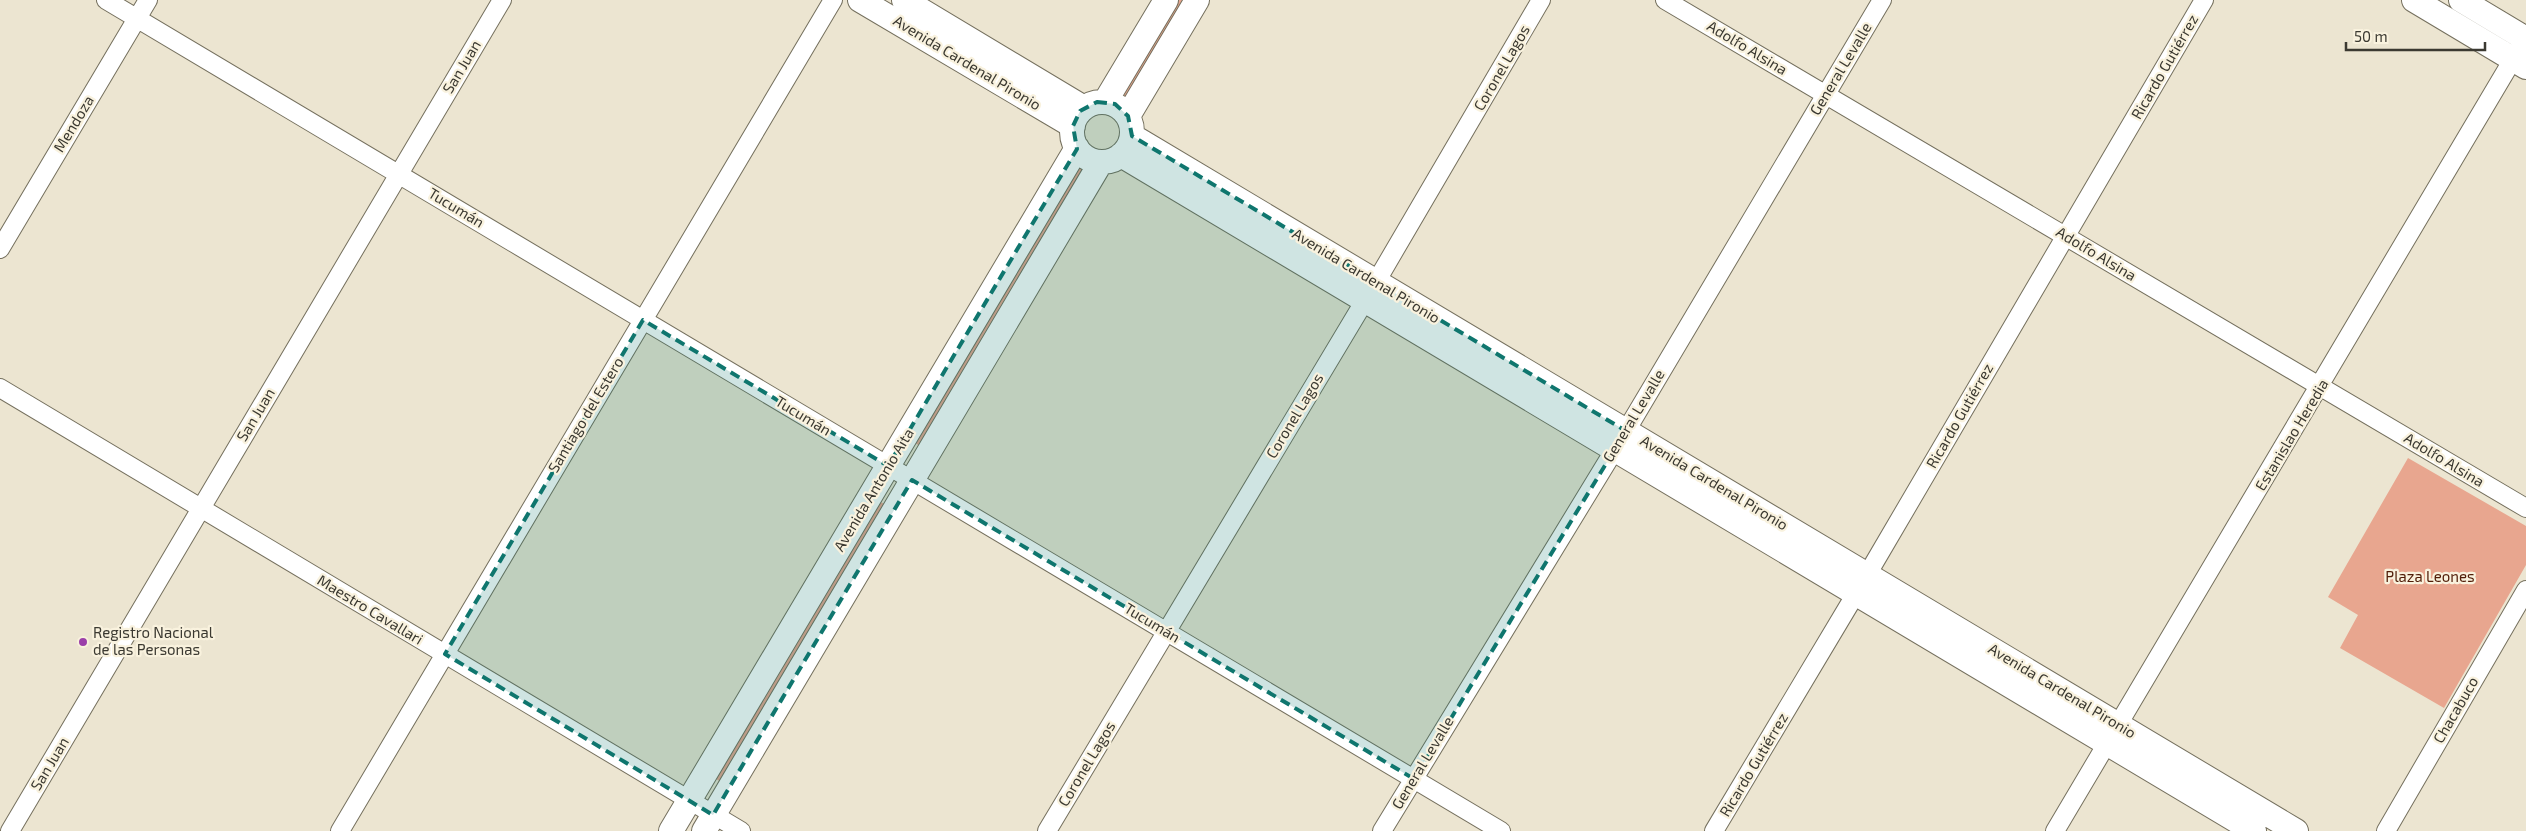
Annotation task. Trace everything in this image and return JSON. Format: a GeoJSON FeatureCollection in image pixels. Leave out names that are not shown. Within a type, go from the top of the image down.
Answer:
{"type":"FeatureCollection","features":[{"type":"Feature","properties":{"kind":"main road","name":"Avenida Cardenal Pironio"},"geometry":{"type":"LineString","coordinates":[[860,0],[1085,121]]}},
{"type":"Feature","properties":{"kind":"main road","name":"Avenida Cardenal Pironio"},"geometry":{"type":"LineString","coordinates":[[904,0],[1085,121]]}},
{"type":"Feature","properties":{"kind":"main road","name":"Avenida Antonio Aita"},"geometry":{"type":"LineString","coordinates":[[671,831],[888,466],[1085,121],[1166,0]]}},
{"type":"Feature","properties":{"kind":"main road","name":"Avenida Antonio Aita"},"geometry":{"type":"LineString","coordinates":[[709,823],[912,480],[1120,142],[1197,0]]}},
{"type":"Feature","properties":{"kind":"main road"},"geometry":{"type":"LineString","coordinates":[[2414,0],[2519,63]]}},
{"type":"Feature","properties":{"kind":"main road"},"geometry":{"type":"LineString","coordinates":[[2461,0],[2526,38]]}},
{"type":"Feature","properties":{"kind":"main road"},"geometry":{"type":"LineString","coordinates":[[1120,107],[1120,142],[1089,159],[1085,121],[1120,107]]}},
{"type":"Feature","properties":{"kind":"main road","name":"Avenida Cardenal Pironio"},"geometry":{"type":"LineString","coordinates":[[1120,142],[2114,735],[2296,831]]}},
{"type":"Feature","properties":{"kind":"main road","name":"Avenida Cardenal Pironio"},"geometry":{"type":"LineString","coordinates":[[2114,735],[2254,831]]}},
{"type":"Feature","properties":{"kind":"street","name":"Tucumán"},"geometry":{"type":"LineString","coordinates":[[106,0],[1502,831]]}},
{"type":"Feature","properties":{"kind":"street","name":"Mendoza"},"geometry":{"type":"LineString","coordinates":[[0,248],[148,0]]}},
{"type":"Feature","properties":{"kind":"street","name":"San Juan"},"geometry":{"type":"LineString","coordinates":[[10,831],[502,0]]}},
{"type":"Feature","properties":{"kind":"street","name":"Santiago del Estero"},"geometry":{"type":"LineString","coordinates":[[340,831],[642,320],[834,0]]}},
{"type":"Feature","properties":{"kind":"street","name":"Coronel Lagos"},"geometry":{"type":"LineString","coordinates":[[1047,831],[1370,291],[1541,0]]}},
{"type":"Feature","properties":{"kind":"street","name":"Adolfo Alsina"},"geometry":{"type":"LineString","coordinates":[[1665,0],[2526,508]]}},
{"type":"Feature","properties":{"kind":"street","name":"General Levalle"},"geometry":{"type":"LineString","coordinates":[[1382,831],[1620,440],[1882,0]]}},
{"type":"Feature","properties":{"kind":"street","name":"Ricardo Gutiérrez"},"geometry":{"type":"LineString","coordinates":[[1714,831],[1862,584],[2204,0]]}},
{"type":"Feature","properties":{"kind":"street","name":"Estanislao Heredia"},"geometry":{"type":"LineString","coordinates":[[2055,831],[2320,387],[2519,63],[2526,38]]}},
{"type":"Feature","properties":{"kind":"street","name":"Maestro Cavallari"},"geometry":{"type":"LineString","coordinates":[[0,388],[689,800],[709,823],[741,831]]}},
{"type":"Feature","properties":{"kind":"street","name":"Chacabuco"},"geometry":{"type":"LineString","coordinates":[[2386,831],[2526,590]]}},
{"type":"Feature","properties":{"kind":"highlighted area"},"geometry":{"type":"Polygon","coordinates":[[[1097,102],[1115,104],[1128,116],[1132,136],[1626,431],[1414,779],[912,480],[713,815],[445,654],[643,320],[888,466],[1077,149],[1073,126],[1080,111],[1097,102]]]}},
{"type":"Feature","properties":{"kind":"green space"},"geometry":{"type":"Polygon","coordinates":[[[1175,0],[1187,0],[1129,99],[1120,94],[1175,0]]]}},
{"type":"Feature","properties":{"kind":"green space"},"geometry":{"type":"Polygon","coordinates":[[[1078,166],[1087,171],[922,447],[913,442],[1078,166]]]}},
{"type":"Feature","properties":{"kind":"green space","name":"Plaza Leones"},"geometry":{"type":"Polygon","coordinates":[[[2408,458],[2526,526],[2526,565],[2444,708],[2340,648],[2358,615],[2328,597],[2408,458]]]}},
{"type":"Feature","properties":{"kind":"green space"},"geometry":{"type":"Polygon","coordinates":[[[878,501],[887,505],[721,782],[713,777],[878,501]]]}},
{"type":"Feature","properties":{"kind":"place","name":"Registro Nacional de las Personas"},"geometry":{"type":"Point","coordinates":[83,642]}}]}
